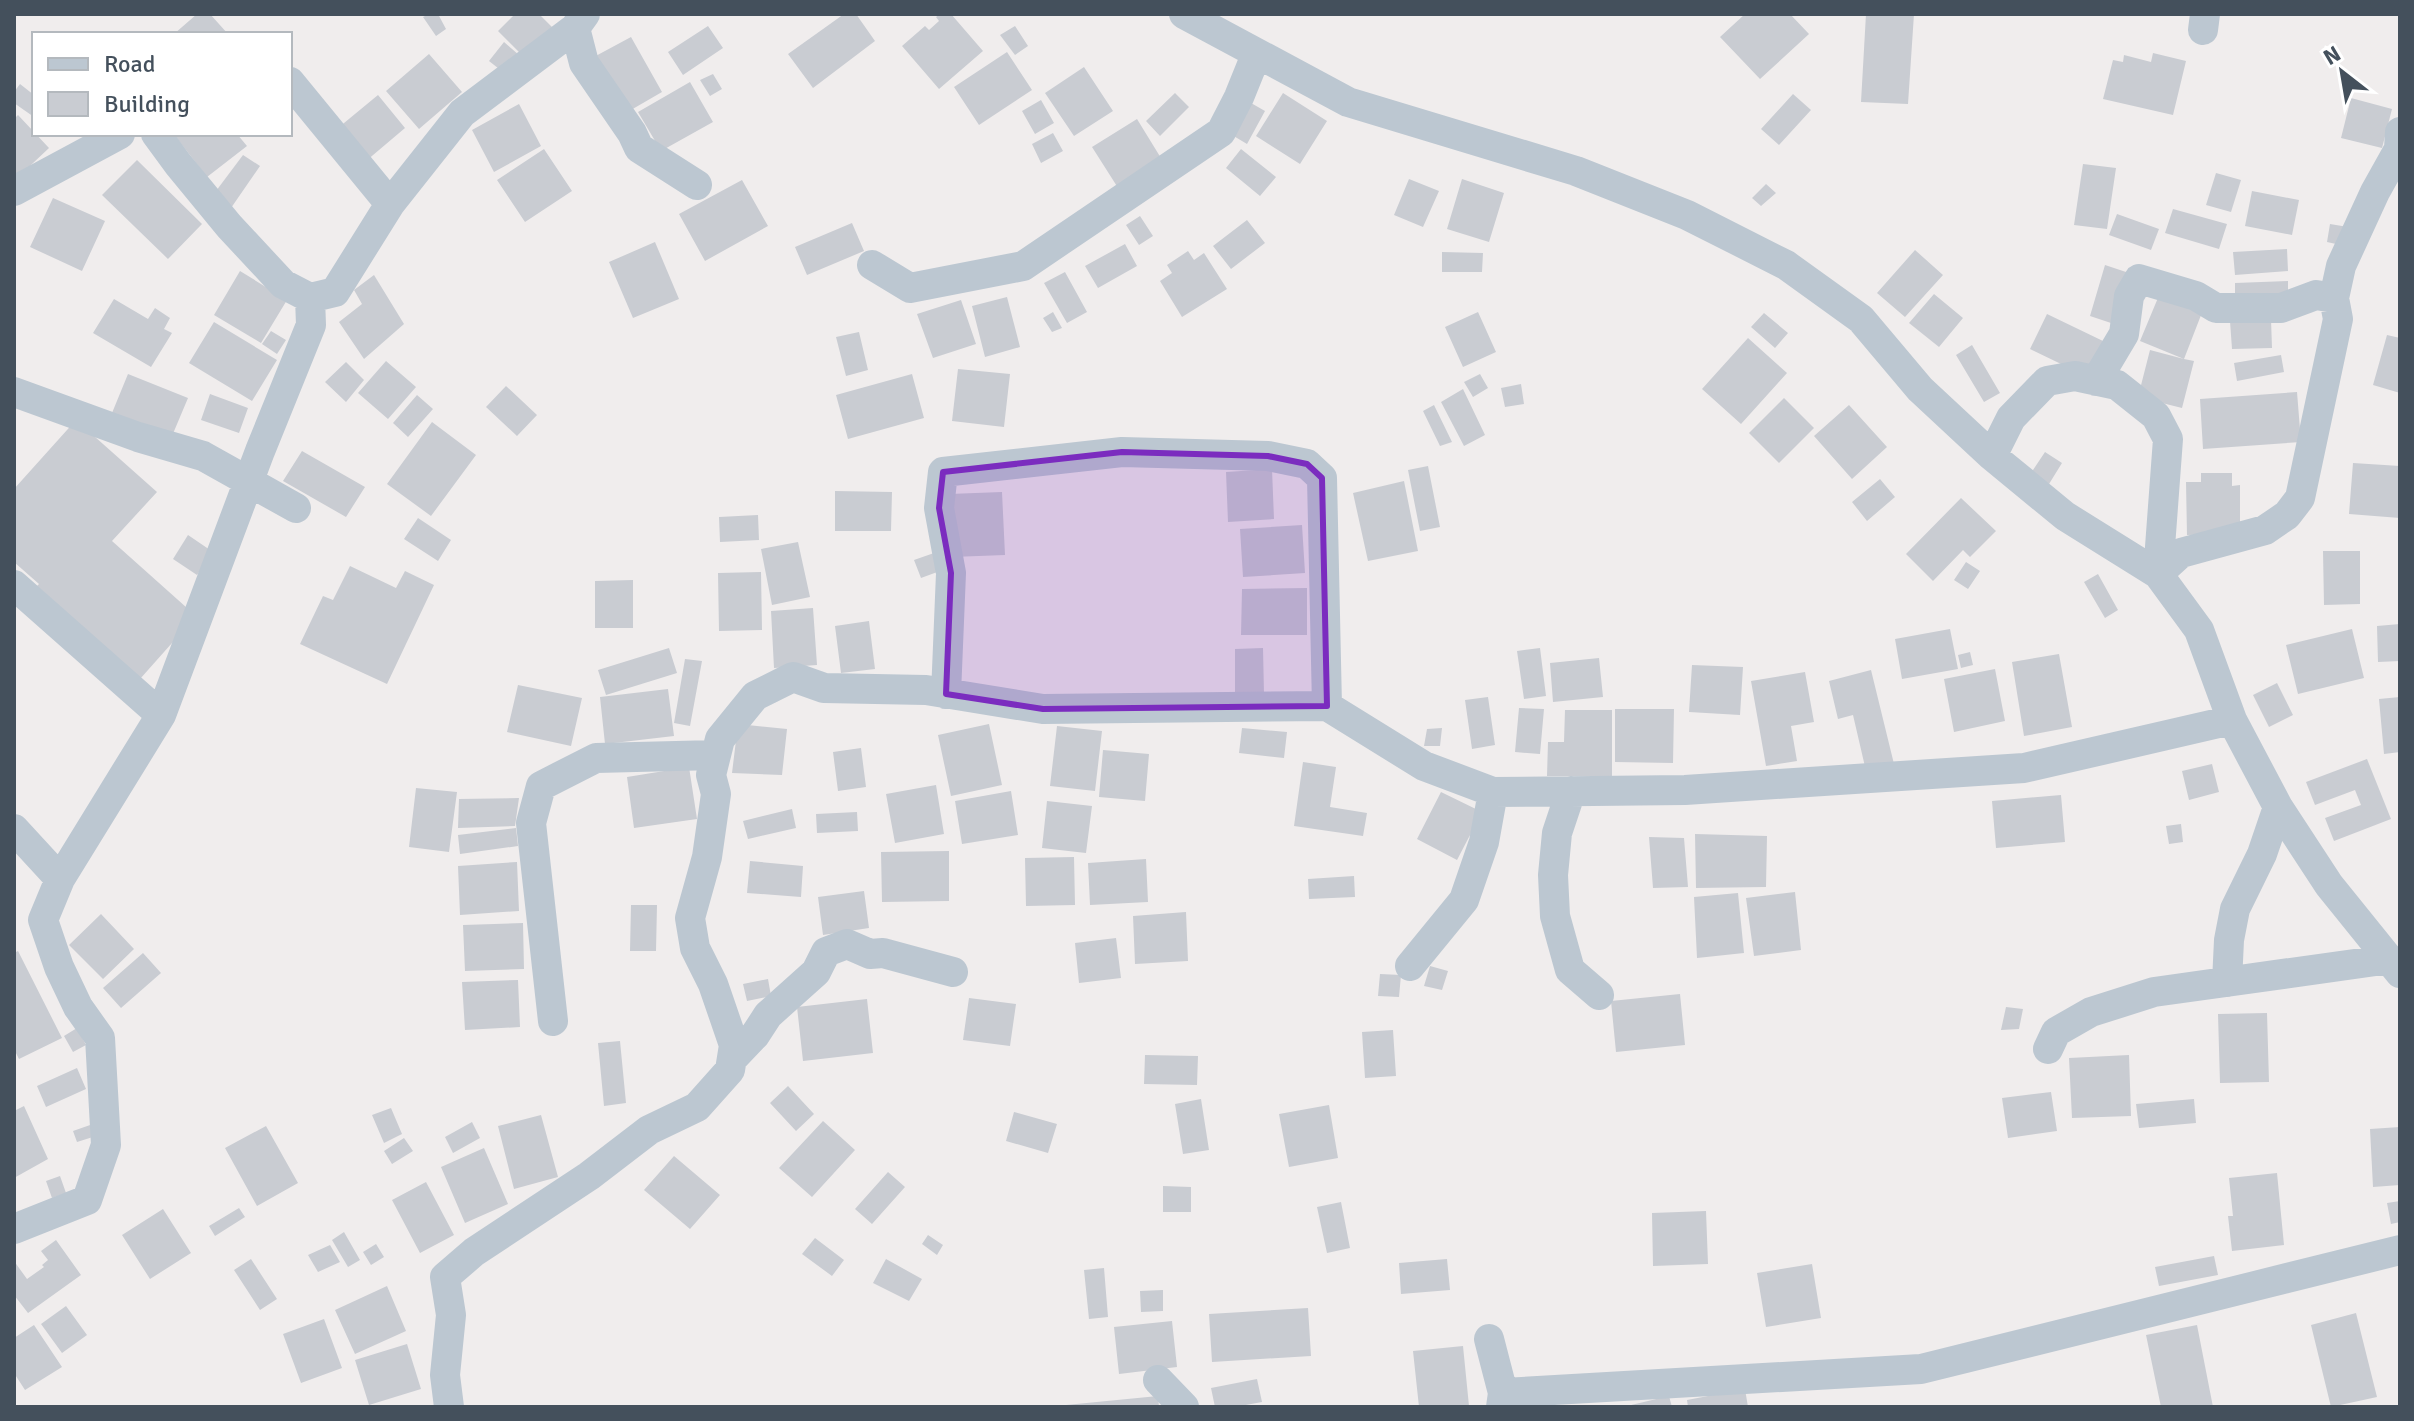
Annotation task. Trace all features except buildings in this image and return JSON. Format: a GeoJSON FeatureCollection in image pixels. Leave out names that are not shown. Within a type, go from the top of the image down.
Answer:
{"type":"FeatureCollection","features":[{"type":"Feature","properties":{"kind":"street"},"geometry":{"type":"LineString","coordinates":[[1184,14],[1348,102],[1576,171],[1687,215],[1786,265],[1861,319],[1920,389],[1992,456],[2065,516],[2158,574],[2199,630],[2232,720],[2278,807],[2329,885],[2395,966]]}},
{"type":"Feature","properties":{"kind":"street"},"geometry":{"type":"LineString","coordinates":[[580,21],[584,63],[639,148],[697,185]]}},
{"type":"Feature","properties":{"kind":"street"},"geometry":{"type":"LineString","coordinates":[[157,136],[229,226],[283,284],[310,298],[335,292],[390,204],[462,113],[580,21]]}},
{"type":"Feature","properties":{"kind":"street"},"geometry":{"type":"LineString","coordinates":[[872,265],[910,288],[1023,266],[1221,132],[1256,55]]}},
{"type":"Feature","properties":{"kind":"street"},"geometry":{"type":"LineString","coordinates":[[292,84],[390,204]]}},
{"type":"Feature","properties":{"kind":"street"},"geometry":{"type":"LineString","coordinates":[[2158,574],[2181,553],[2265,530],[2287,515],[2300,498],[2338,319],[2334,298],[2341,266],[2375,192],[2399,149],[2400,132]]}},
{"type":"Feature","properties":{"kind":"street"},"geometry":{"type":"LineString","coordinates":[[14,191],[116,136]]}},
{"type":"Feature","properties":{"kind":"street"},"geometry":{"type":"LineString","coordinates":[[2096,381],[2124,334],[2129,296],[2139,279],[2196,296],[2216,308],[2281,308],[2316,295],[2334,298]]}},
{"type":"Feature","properties":{"kind":"street"},"geometry":{"type":"LineString","coordinates":[[14,1229],[87,1200],[106,1145],[100,1038],[78,1007],[59,967],[43,920],[60,879],[161,715],[311,325],[310,298]]}},
{"type":"Feature","properties":{"kind":"street"},"geometry":{"type":"LineString","coordinates":[[1992,456],[2011,418],[2047,381],[2075,376],[2117,385],[2156,416],[2168,439],[2158,574]]}},
{"type":"Feature","properties":{"kind":"street"},"geometry":{"type":"LineString","coordinates":[[14,392],[138,437],[203,456],[296,508]]}},
{"type":"Feature","properties":{"kind":"street"},"geometry":{"type":"LineString","coordinates":[[946,694],[951,573],[939,508],[943,472],[1122,452],[1268,456],[1307,464],[1322,478],[1327,706]]}},
{"type":"Feature","properties":{"kind":"street"},"geometry":{"type":"LineString","coordinates":[[14,585],[161,715]]}},
{"type":"Feature","properties":{"kind":"street"},"geometry":{"type":"LineString","coordinates":[[449,1407],[445,1375],[451,1315],[445,1277],[474,1252],[589,1176],[649,1130],[697,1107],[730,1070],[734,1045],[713,984],[695,948],[690,918],[707,857],[716,794],[711,775],[720,739],[755,696],[793,677],[824,688],[926,690],[1043,709],[1327,706],[1424,766],[1493,792],[1685,790],[2024,768],[2232,720]]}},
{"type":"Feature","properties":{"kind":"street"},"geometry":{"type":"LineString","coordinates":[[553,1021],[531,823],[541,786],[596,758],[716,755]]}},
{"type":"Feature","properties":{"kind":"street"},"geometry":{"type":"LineString","coordinates":[[1571,791],[1557,833],[1553,875],[1555,916],[1570,970],[1599,995]]}},
{"type":"Feature","properties":{"kind":"street"},"geometry":{"type":"LineString","coordinates":[[1410,966],[1464,900],[1484,842],[1493,792]]}},
{"type":"Feature","properties":{"kind":"street"},"geometry":{"type":"LineString","coordinates":[[2227,982],[2229,940],[2235,909],[2262,854],[2278,807]]}},
{"type":"Feature","properties":{"kind":"street"},"geometry":{"type":"LineString","coordinates":[[14,829],[60,879]]}},
{"type":"Feature","properties":{"kind":"street"},"geometry":{"type":"LineString","coordinates":[[732,1059],[755,1035],[768,1015],[816,972],[826,952],[847,944],[870,954],[883,953],[953,972]]}},
{"type":"Feature","properties":{"kind":"street"},"geometry":{"type":"LineString","coordinates":[[2048,1049],[2056,1032],[2091,1012],[2154,992],[2395,966]]}},
{"type":"Feature","properties":{"kind":"street"},"geometry":{"type":"LineString","coordinates":[[1489,1339],[1502,1400],[1921,1369],[2400,1250]]}},
{"type":"Feature","properties":{"kind":"street"},"geometry":{"type":"LineString","coordinates":[[1158,1380],[1184,1407]]}},
{"type":"Feature","properties":{"kind":"highlighted area"},"geometry":{"type":"Polygon","coordinates":[[[1122,452],[1268,456],[1307,464],[1322,478],[1327,706],[1043,709],[946,694],[951,573],[939,508],[943,472],[1122,452]]]}}]}
